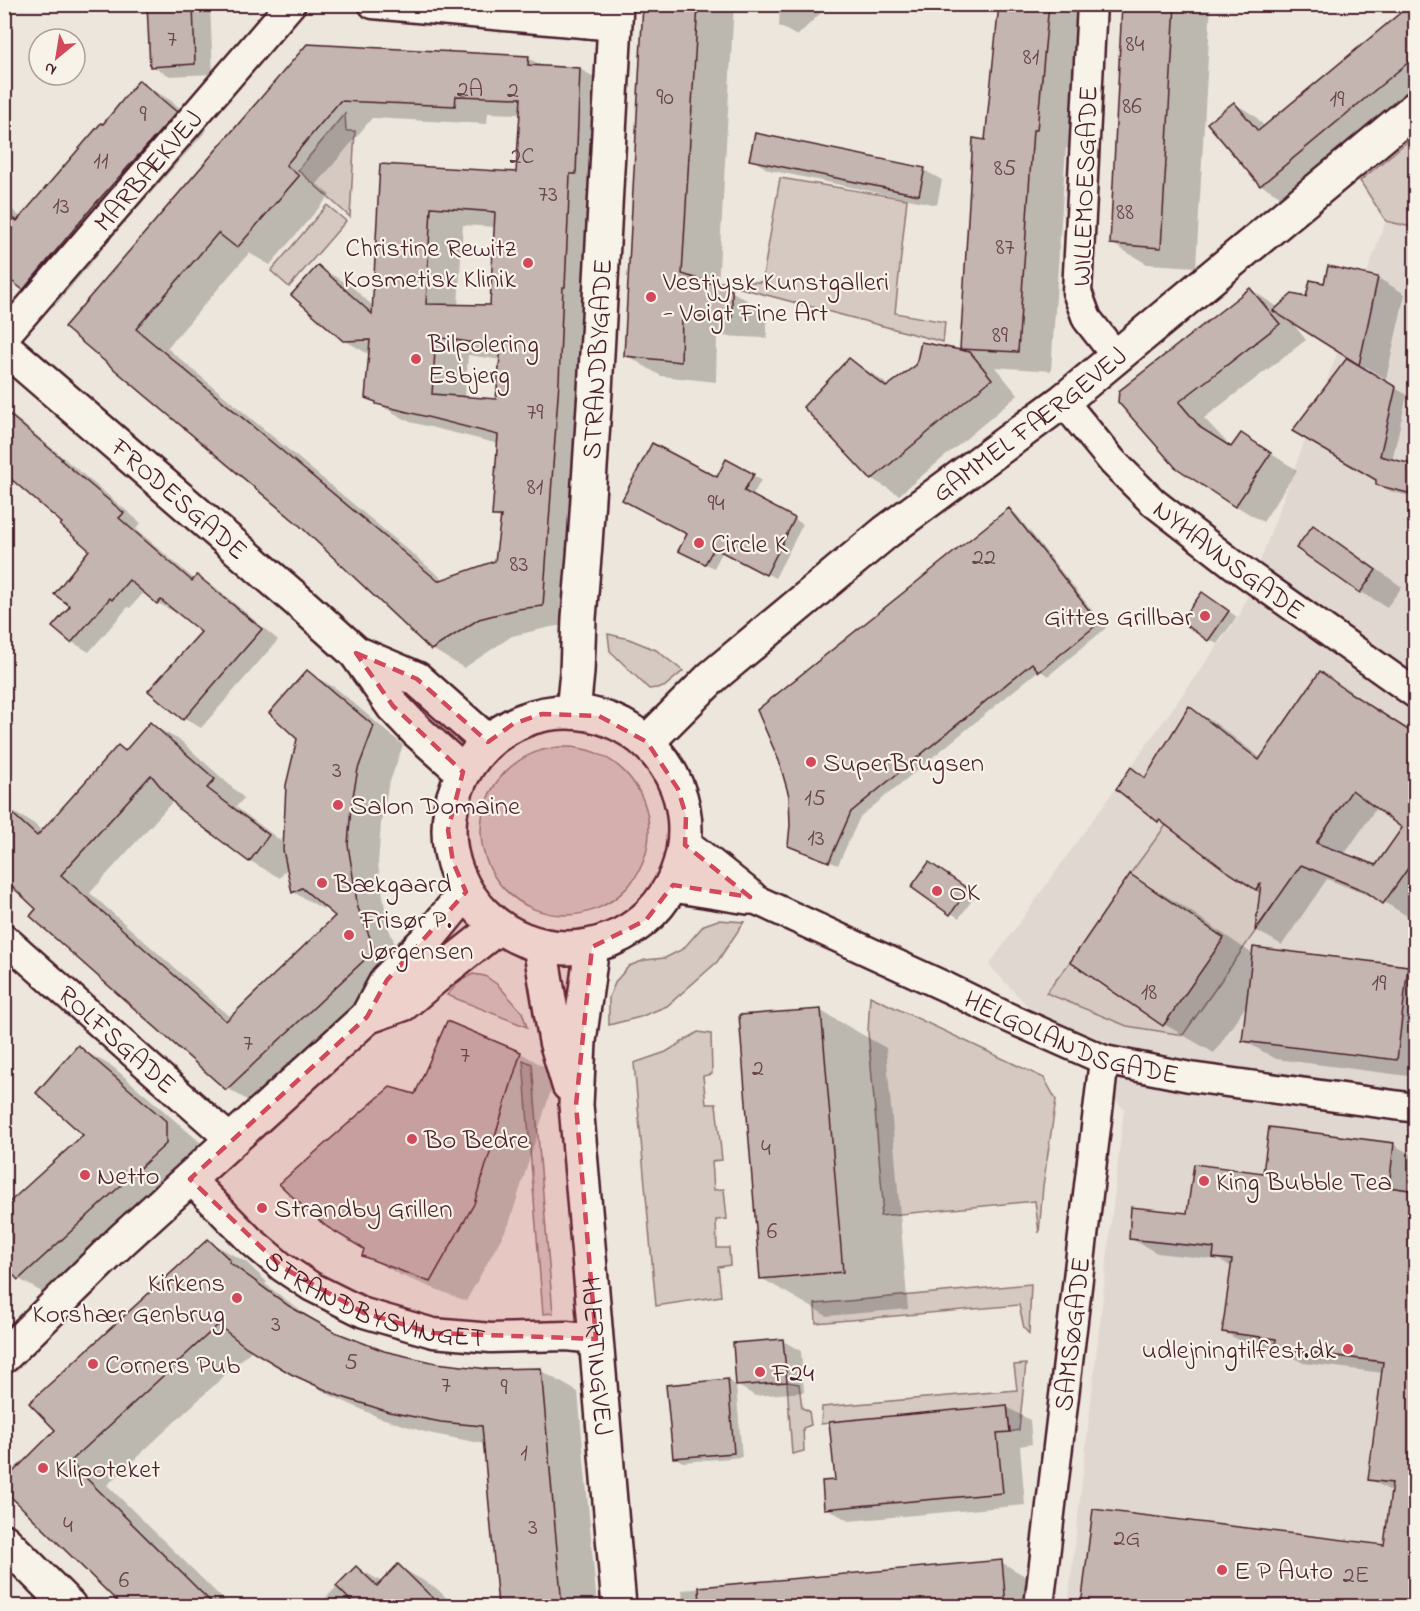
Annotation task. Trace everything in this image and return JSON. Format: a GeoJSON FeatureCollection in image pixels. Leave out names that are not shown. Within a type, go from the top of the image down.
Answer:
{"type":"FeatureCollection","features":[{"type":"Feature","properties":{"kind":"street","name":"MARBÆKVEJ"},"geometry":{"type":"LineString","coordinates":[[4,337],[291,4]]}},
{"type":"Feature","properties":{"kind":"street"},"geometry":{"type":"LineString","coordinates":[[373,4],[615,15]]}},
{"type":"Feature","properties":{"kind":"street","name":"WILLEMOESGADE"},"geometry":{"type":"LineString","coordinates":[[1092,4],[1077,292],[1087,319],[1116,356]]}},
{"type":"Feature","properties":{"kind":"street","name":"STRANDBYGADE"},"geometry":{"type":"LineString","coordinates":[[573,712],[595,391],[615,15]]}},
{"type":"Feature","properties":{"kind":"street","name":"GAMMEL FÆRGEVEJ"},"geometry":{"type":"LineString","coordinates":[[647,742],[712,677],[886,532],[1063,400],[1416,108]]}},
{"type":"Feature","properties":{"kind":"street","name":"FRODESGADE"},"geometry":{"type":"LineString","coordinates":[[4,347],[356,653],[393,706],[463,772]]}},
{"type":"Feature","properties":{"kind":"street","name":"NYHAVNSGADE"},"geometry":{"type":"LineString","coordinates":[[1063,400],[1113,462],[1153,502],[1233,564],[1416,694]]}},
{"type":"Feature","properties":{"kind":"street","name":"FRODESGADE"},"geometry":{"type":"LineString","coordinates":[[356,653],[417,679],[488,742]]}},
{"type":"Feature","properties":{"kind":"street"},"geometry":{"type":"LineString","coordinates":[[573,712],[599,716],[624,726],[647,742],[665,764],[678,789],[686,816],[685,845],[679,872],[661,904],[646,920],[628,932],[592,947],[566,949],[540,946],[520,939],[498,927],[480,911],[466,892],[453,862],[448,830],[455,790],[463,772],[488,742],[513,724],[542,714],[573,712]]}},
{"type":"Feature","properties":{"kind":"street","name":"HELGOLANDSGADE"},"geometry":{"type":"LineString","coordinates":[[685,845],[750,897],[1104,1060],[1190,1077],[1416,1108]]}},
{"type":"Feature","properties":{"kind":"street","name":"HELGOLANDSGADE"},"geometry":{"type":"LineString","coordinates":[[673,885],[750,897]]}},
{"type":"Feature","properties":{"kind":"street"},"geometry":{"type":"LineString","coordinates":[[4,1356],[122,1240],[367,1017],[387,980],[424,942],[466,892]]}},
{"type":"Feature","properties":{"kind":"street"},"geometry":{"type":"LineString","coordinates":[[367,1017],[403,1004],[498,927]]}},
{"type":"Feature","properties":{"kind":"street","name":"ROLFSGADE"},"geometry":{"type":"LineString","coordinates":[[4,938],[231,1140]]}},
{"type":"Feature","properties":{"kind":"street","name":"HJERTINGVEJ"},"geometry":{"type":"LineString","coordinates":[[540,946],[556,1041],[576,1105]]}},
{"type":"Feature","properties":{"kind":"street","name":"HJERTINGVEJ"},"geometry":{"type":"LineString","coordinates":[[592,947],[579,1041],[576,1105],[619,1606]]}},
{"type":"Feature","properties":{"kind":"street","name":"SAMSØGADE"},"geometry":{"type":"LineString","coordinates":[[1039,1606],[1104,1060]]}},
{"type":"Feature","properties":{"kind":"street","name":"STRANDBYSVINGET"},"geometry":{"type":"LineString","coordinates":[[190,1179],[250,1240],[282,1267],[312,1287],[364,1313],[433,1333],[491,1338],[566,1336],[596,1339]]}},
{"type":"Feature","properties":{"kind":"street"},"geometry":{"type":"LineString","coordinates":[[4,1541],[69,1606]]}},
{"type":"Feature","properties":{"kind":"highlighted area"},"geometry":{"type":"Polygon","coordinates":[[[356,653],[417,679],[488,742],[513,724],[542,714],[599,716],[647,742],[678,789],[686,816],[685,845],[750,897],[673,885],[646,920],[592,947],[576,1105],[596,1339],[433,1333],[364,1313],[282,1267],[190,1179],[367,1017],[387,980],[466,892],[453,862],[448,830],[463,772],[393,706],[356,653]]]}},
{"type":"Feature","properties":{"kind":"shaded area"},"geometry":{"type":"Polygon","coordinates":[[[345,113],[346,131],[355,131],[350,217],[298,170],[345,113]]]}},
{"type":"Feature","properties":{"kind":"shaded area"},"geometry":{"type":"Polygon","coordinates":[[[1415,135],[1415,228],[1386,221],[1360,181],[1415,135]]]}},
{"type":"Feature","properties":{"kind":"shaded area"},"geometry":{"type":"Polygon","coordinates":[[[780,178],[907,199],[895,313],[945,322],[943,342],[718,282],[762,282],[780,178]]]}},
{"type":"Feature","properties":{"kind":"shaded area"},"geometry":{"type":"Polygon","coordinates":[[[327,205],[346,221],[289,287],[271,271],[327,205]]]}},
{"type":"Feature","properties":{"kind":"shaded area"},"geometry":{"type":"Polygon","coordinates":[[[1386,221],[1415,228],[1415,1606],[1068,1606],[1124,1109],[989,965],[1241,613],[1386,221]]]}},
{"type":"Feature","properties":{"kind":"shaded area"},"geometry":{"type":"Polygon","coordinates":[[[608,634],[629,639],[656,650],[683,671],[664,687],[649,689],[610,651],[608,634]]]}},
{"type":"Feature","properties":{"kind":"shaded area"},"geometry":{"type":"Polygon","coordinates":[[[565,747],[581,748],[597,753],[625,771],[643,799],[648,815],[648,847],[643,863],[625,891],[597,909],[581,914],[565,915],[549,914],[533,909],[505,891],[487,863],[482,847],[481,831],[482,815],[487,799],[505,771],[533,753],[549,748],[565,747]]]}},
{"type":"Feature","properties":{"kind":"shaded area"},"geometry":{"type":"Polygon","coordinates":[[[1166,825],[1275,903],[1183,1035],[1127,1026],[1046,993],[1070,962],[1164,1025],[1223,938],[1130,874],[1166,825]]]}},
{"type":"Feature","properties":{"kind":"shaded area"},"geometry":{"type":"Polygon","coordinates":[[[718,920],[744,922],[717,962],[667,1006],[640,1017],[609,1025],[609,997],[616,981],[629,966],[645,960],[665,958],[683,949],[704,925],[718,920]]]}},
{"type":"Feature","properties":{"kind":"shaded area"},"geometry":{"type":"Polygon","coordinates":[[[473,974],[485,976],[498,985],[522,1012],[527,1027],[447,995],[460,981],[473,974]]]}},
{"type":"Feature","properties":{"kind":"shaded area"},"geometry":{"type":"Polygon","coordinates":[[[870,996],[1044,1078],[1056,1100],[1043,1186],[1039,1233],[1035,1201],[880,1216],[883,1202],[868,1032],[870,996]]]}},
{"type":"Feature","properties":{"kind":"shaded area"},"geometry":{"type":"Polygon","coordinates":[[[698,1032],[711,1034],[712,1074],[703,1076],[706,1104],[716,1104],[722,1160],[712,1161],[714,1190],[724,1189],[727,1219],[716,1220],[717,1248],[729,1248],[730,1265],[718,1267],[721,1296],[656,1306],[634,1063],[666,1052],[698,1032]]]}},
{"type":"Feature","properties":{"kind":"shaded area"},"geometry":{"type":"Polygon","coordinates":[[[523,1060],[532,1064],[553,1313],[543,1314],[523,1060]]]}},
{"type":"Feature","properties":{"kind":"shaded area"},"geometry":{"type":"Polygon","coordinates":[[[1031,1284],[1029,1334],[1024,1328],[1019,1305],[816,1323],[815,1304],[1031,1284]]]}},
{"type":"Feature","properties":{"kind":"shaded area"},"geometry":{"type":"Polygon","coordinates":[[[1026,1364],[1019,1430],[1010,1432],[1007,1405],[821,1424],[822,1407],[1017,1390],[1014,1365],[1026,1364]]]}},
{"type":"Feature","properties":{"kind":"shaded area"},"geometry":{"type":"Polygon","coordinates":[[[787,1382],[799,1384],[802,1408],[809,1411],[811,1425],[803,1428],[804,1451],[792,1454],[787,1382]]]}},
{"type":"Feature","properties":{"kind":"building"},"geometry":{"type":"Polygon","coordinates":[[[147,4],[193,4],[195,64],[150,67],[147,4]]]}},
{"type":"Feature","properties":{"kind":"building"},"geometry":{"type":"Polygon","coordinates":[[[643,4],[698,4],[682,274],[732,290],[732,319],[682,316],[681,362],[624,356],[643,4]]]}},
{"type":"Feature","properties":{"kind":"building"},"geometry":{"type":"Polygon","coordinates":[[[999,4],[1049,4],[1037,130],[1033,130],[1018,352],[960,349],[973,138],[985,140],[999,4]]]}},
{"type":"Feature","properties":{"kind":"building"},"geometry":{"type":"Polygon","coordinates":[[[1122,4],[1175,4],[1161,248],[1110,244],[1122,4]]]}},
{"type":"Feature","properties":{"kind":"building"},"geometry":{"type":"Polygon","coordinates":[[[1411,4],[1416,4],[1416,56],[1260,186],[1207,123],[1234,102],[1258,131],[1411,4]]]}},
{"type":"Feature","properties":{"kind":"building"},"geometry":{"type":"Polygon","coordinates":[[[307,44],[529,56],[528,65],[580,68],[576,174],[570,174],[565,287],[563,287],[559,382],[543,606],[518,609],[479,619],[431,650],[299,525],[64,327],[307,44]],[[456,96],[455,106],[340,101],[286,165],[299,176],[237,248],[218,233],[136,329],[438,581],[495,561],[501,516],[492,516],[498,435],[376,404],[365,398],[370,340],[343,341],[291,295],[318,265],[372,314],[380,164],[516,172],[521,98],[456,96]],[[431,207],[426,304],[490,305],[495,212],[431,207]],[[436,337],[432,394],[496,399],[501,347],[436,337]]]}},
{"type":"Feature","properties":{"kind":"building"},"geometry":{"type":"Polygon","coordinates":[[[139,80],[177,112],[95,204],[23,290],[4,275],[4,210],[17,221],[139,80]]]}},
{"type":"Feature","properties":{"kind":"building"},"geometry":{"type":"Polygon","coordinates":[[[755,133],[925,168],[919,195],[749,160],[755,133]]]}},
{"type":"Feature","properties":{"kind":"building"},"geometry":{"type":"Polygon","coordinates":[[[1328,266],[1378,277],[1359,365],[1273,311],[1292,294],[1306,297],[1310,280],[1324,283],[1328,266]]]}},
{"type":"Feature","properties":{"kind":"building"},"geometry":{"type":"Polygon","coordinates":[[[1250,288],[1280,324],[1179,402],[1201,428],[1231,447],[1241,433],[1271,453],[1235,507],[1175,467],[1118,402],[1119,391],[1250,288]]]}},
{"type":"Feature","properties":{"kind":"building"},"geometry":{"type":"Polygon","coordinates":[[[921,342],[970,352],[992,379],[871,480],[803,407],[849,358],[886,387],[916,365],[921,342]]]}},
{"type":"Feature","properties":{"kind":"building"},"geometry":{"type":"Polygon","coordinates":[[[1347,358],[1396,387],[1380,456],[1416,465],[1416,495],[1376,485],[1376,480],[1292,431],[1347,358]]]}},
{"type":"Feature","properties":{"kind":"building"},"geometry":{"type":"Polygon","coordinates":[[[4,410],[124,513],[119,518],[192,581],[197,575],[262,629],[183,720],[148,691],[201,632],[161,600],[157,604],[129,580],[71,643],[52,627],[70,606],[54,594],[89,550],[60,525],[62,523],[4,473],[4,410]]]}},
{"type":"Feature","properties":{"kind":"building","name":"Circle K"},"geometry":{"type":"Polygon","coordinates":[[[652,443],[717,477],[726,459],[754,474],[744,491],[795,518],[766,575],[714,548],[705,564],[678,551],[687,534],[622,500],[652,443]]]}},
{"type":"Feature","properties":{"kind":"building"},"geometry":{"type":"Polygon","coordinates":[[[1009,508],[1099,623],[1039,672],[1032,663],[851,812],[829,862],[788,846],[789,796],[779,761],[757,710],[1009,508]]]}},
{"type":"Feature","properties":{"kind":"building"},"geometry":{"type":"Polygon","coordinates":[[[1313,525],[1376,570],[1360,593],[1296,548],[1313,525]]]}},
{"type":"Feature","properties":{"kind":"building","name":"Gittes Grillbar"},"geometry":{"type":"Polygon","coordinates":[[[1202,592],[1229,611],[1208,641],[1181,621],[1202,592]]]}},
{"type":"Feature","properties":{"kind":"building","name":"Bækgaard"},"geometry":{"type":"Polygon","coordinates":[[[307,670],[374,726],[358,769],[351,807],[348,845],[358,908],[375,950],[226,1090],[30,916],[36,909],[4,879],[4,806],[37,836],[118,745],[125,751],[150,722],[215,779],[207,788],[269,835],[249,862],[179,809],[151,775],[61,875],[226,1021],[335,916],[302,888],[292,893],[283,850],[286,785],[297,739],[269,713],[307,670]]]}},
{"type":"Feature","properties":{"kind":"building"},"geometry":{"type":"Polygon","coordinates":[[[1320,671],[1416,735],[1416,857],[1383,904],[1365,891],[1301,865],[1255,931],[1261,883],[1256,890],[1225,870],[1116,789],[1131,767],[1145,778],[1189,706],[1259,760],[1320,671]],[[1352,790],[1316,843],[1376,865],[1402,828],[1352,790]]]}},
{"type":"Feature","properties":{"kind":"building"},"geometry":{"type":"Polygon","coordinates":[[[929,862],[968,889],[950,915],[911,887],[929,862]]]}},
{"type":"Feature","properties":{"kind":"building"},"geometry":{"type":"Polygon","coordinates":[[[1130,874],[1224,938],[1163,1026],[1070,962],[1130,874]]]}},
{"type":"Feature","properties":{"kind":"building"},"geometry":{"type":"Polygon","coordinates":[[[1253,947],[1408,966],[1397,1060],[1242,1041],[1253,947]]]}},
{"type":"Feature","properties":{"kind":"building"},"geometry":{"type":"Polygon","coordinates":[[[821,1009],[843,1272],[760,1279],[739,1015],[821,1009]]]}},
{"type":"Feature","properties":{"kind":"building","name":"Bo Bedre"},"geometry":{"type":"Polygon","coordinates":[[[447,1021],[521,1052],[474,1204],[430,1282],[362,1256],[364,1249],[327,1227],[279,1184],[390,1087],[415,1094],[447,1021]]]}},
{"type":"Feature","properties":{"kind":"building","name":"Netto"},"geometry":{"type":"Polygon","coordinates":[[[78,1045],[166,1121],[166,1144],[18,1280],[4,1265],[4,1207],[83,1135],[36,1093],[78,1045]]]}},
{"type":"Feature","properties":{"kind":"building"},"geometry":{"type":"Polygon","coordinates":[[[1269,1127],[1394,1143],[1389,1187],[1416,1191],[1416,1606],[1081,1606],[1093,1509],[1384,1545],[1392,1483],[1368,1480],[1383,1362],[1275,1348],[1276,1339],[1222,1332],[1232,1260],[1213,1258],[1214,1248],[1129,1239],[1131,1207],[1187,1213],[1194,1164],[1263,1173],[1269,1127]]]}},
{"type":"Feature","properties":{"kind":"building"},"geometry":{"type":"Polygon","coordinates":[[[208,1239],[230,1260],[229,1262],[289,1306],[335,1332],[384,1351],[436,1363],[488,1369],[541,1368],[562,1606],[498,1606],[482,1426],[441,1422],[389,1412],[339,1396],[291,1374],[246,1347],[218,1325],[70,1462],[215,1606],[122,1606],[4,1490],[4,1481],[55,1430],[29,1403],[208,1239]]]}},
{"type":"Feature","properties":{"kind":"building","name":"F24"},"geometry":{"type":"Polygon","coordinates":[[[783,1339],[787,1382],[736,1386],[733,1343],[783,1339]]]}},
{"type":"Feature","properties":{"kind":"building"},"geometry":{"type":"Polygon","coordinates":[[[728,1379],[734,1453],[673,1458],[666,1385],[728,1379]]]}},
{"type":"Feature","properties":{"kind":"building"},"geometry":{"type":"Polygon","coordinates":[[[1007,1405],[1010,1432],[997,1433],[1003,1493],[824,1509],[822,1481],[835,1480],[829,1422],[1007,1405]]]}},
{"type":"Feature","properties":{"kind":"building"},"geometry":{"type":"Polygon","coordinates":[[[1002,1560],[1006,1606],[700,1606],[699,1587],[1002,1560]]]}},
{"type":"Feature","properties":{"kind":"building"},"geometry":{"type":"Polygon","coordinates":[[[398,1564],[441,1606],[356,1606],[336,1586],[356,1566],[377,1586],[398,1564]]]}},
{"type":"Feature","properties":{"kind":"place","name":"Christine Rewitz Kosmetisk Klinik"},"geometry":{"type":"Point","coordinates":[528,263]}},
{"type":"Feature","properties":{"kind":"place","name":"Vestjysk Kunstgalleri - Voigt Fine Art"},"geometry":{"type":"Point","coordinates":[651,297]}},
{"type":"Feature","properties":{"kind":"place","name":"Bilpolering Esbjerg"},"geometry":{"type":"Point","coordinates":[416,359]}},
{"type":"Feature","properties":{"kind":"place","name":"Circle K"},"geometry":{"type":"Point","coordinates":[699,543]}},
{"type":"Feature","properties":{"kind":"place","name":"Gittes Grillbar"},"geometry":{"type":"Point","coordinates":[1205,616]}},
{"type":"Feature","properties":{"kind":"place","name":"SuperBrugsen"},"geometry":{"type":"Point","coordinates":[811,762]}},
{"type":"Feature","properties":{"kind":"place","name":"Salon Domaine"},"geometry":{"type":"Point","coordinates":[338,805]}},
{"type":"Feature","properties":{"kind":"place","name":"Bækgaard"},"geometry":{"type":"Point","coordinates":[322,883]}},
{"type":"Feature","properties":{"kind":"place","name":"OK"},"geometry":{"type":"Point","coordinates":[937,891]}},
{"type":"Feature","properties":{"kind":"place","name":"Frisør P. Jørgensen"},"geometry":{"type":"Point","coordinates":[349,935]}},
{"type":"Feature","properties":{"kind":"place","name":"Bo Bedre"},"geometry":{"type":"Point","coordinates":[412,1139]}},
{"type":"Feature","properties":{"kind":"place","name":"Netto"},"geometry":{"type":"Point","coordinates":[85,1175]}},
{"type":"Feature","properties":{"kind":"place","name":"King Bubble Tea"},"geometry":{"type":"Point","coordinates":[1204,1181]}},
{"type":"Feature","properties":{"kind":"place","name":"Strandby Grillen"},"geometry":{"type":"Point","coordinates":[262,1208]}},
{"type":"Feature","properties":{"kind":"place","name":"Kirkens Korshær Genbrug"},"geometry":{"type":"Point","coordinates":[237,1298]}},
{"type":"Feature","properties":{"kind":"place","name":"udlejningtilfest.dk"},"geometry":{"type":"Point","coordinates":[1348,1349]}},
{"type":"Feature","properties":{"kind":"place","name":"Corners Pub"},"geometry":{"type":"Point","coordinates":[93,1364]}},
{"type":"Feature","properties":{"kind":"place","name":"F24"},"geometry":{"type":"Point","coordinates":[760,1372]}},
{"type":"Feature","properties":{"kind":"place","name":"Klipoteket"},"geometry":{"type":"Point","coordinates":[43,1468]}},
{"type":"Feature","properties":{"kind":"place","name":"E P Auto"},"geometry":{"type":"Point","coordinates":[1222,1570]}}]}
